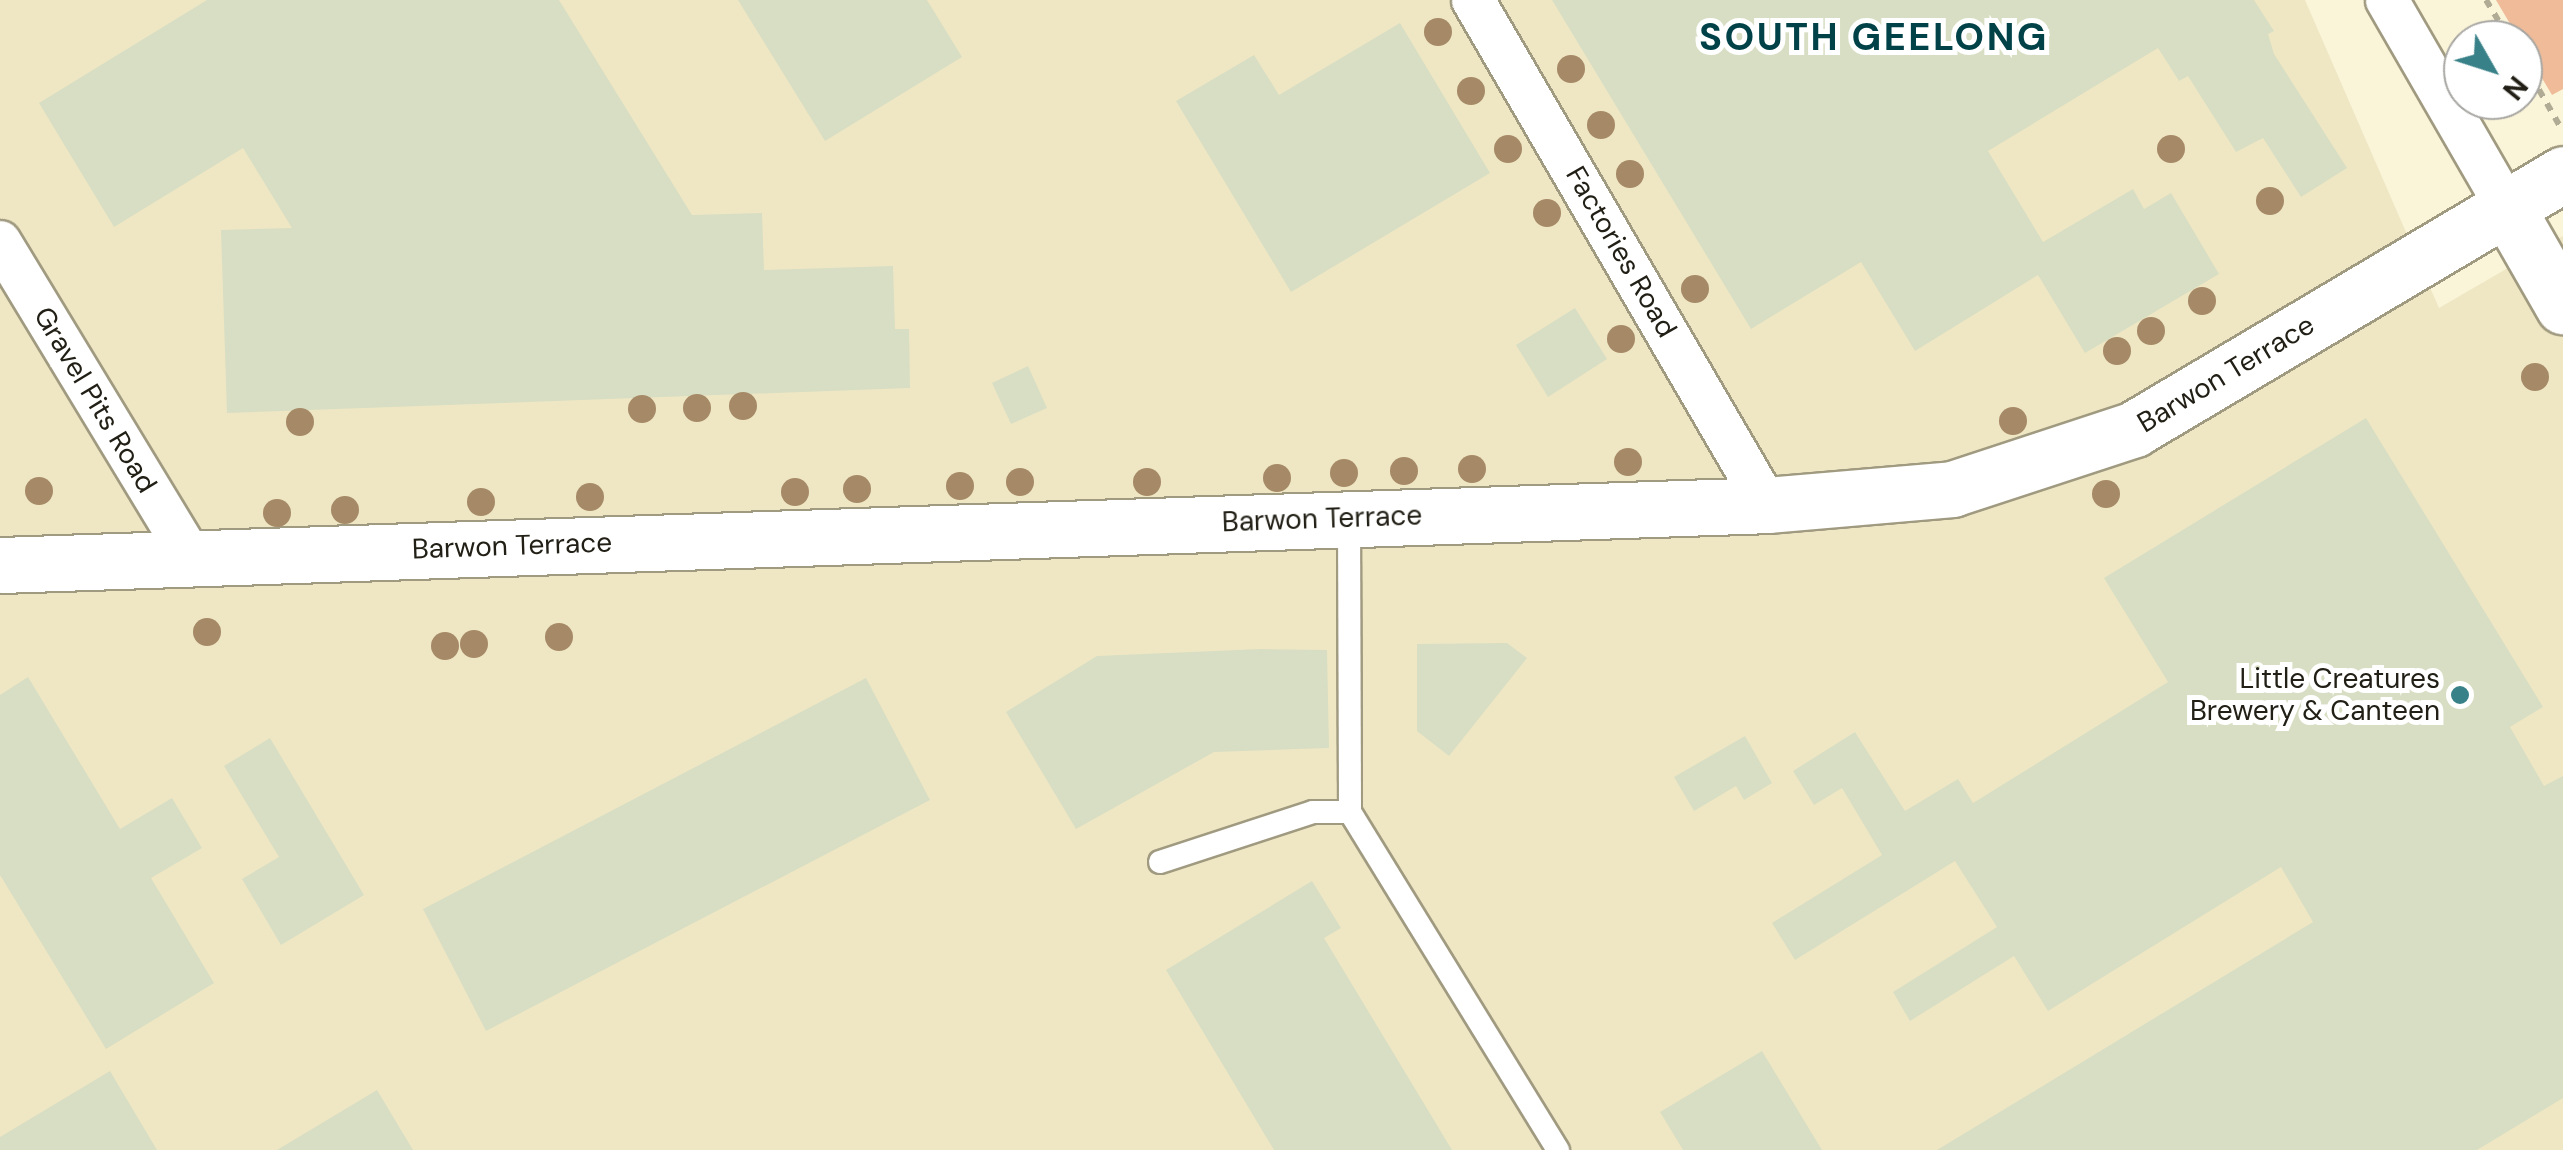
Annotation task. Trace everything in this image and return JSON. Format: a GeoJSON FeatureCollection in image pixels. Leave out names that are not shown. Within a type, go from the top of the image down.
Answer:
{"type":"FeatureCollection","features":[{"type":"Feature","properties":{"kind":"street","name":"Factories Road"},"geometry":{"type":"LineString","coordinates":[[1472,0],[1767,505]]}},
{"type":"Feature","properties":{"kind":"street"},"geometry":{"type":"LineString","coordinates":[[2387,0],[2563,306]]}},
{"type":"Feature","properties":{"kind":"street","name":"Barwon Terrace"},"geometry":{"type":"LineString","coordinates":[[0,565],[1767,505],[1952,490],[2134,430],[2508,210],[2562,151]]}},
{"type":"Feature","properties":{"kind":"street","name":"Gravel Pits Road"},"geometry":{"type":"LineString","coordinates":[[0,242],[190,557]]}},
{"type":"Feature","properties":{"kind":"lane"},"geometry":{"type":"LineString","coordinates":[[1349,518],[1350,812],[1558,1150]]}},
{"type":"Feature","properties":{"kind":"lane"},"geometry":{"type":"LineString","coordinates":[[1160,862],[1313,812],[1350,812]]}},
{"type":"Feature","properties":{"kind":"path"},"geometry":{"type":"LineString","coordinates":[[2543,108],[2562,151]]}},
{"type":"Feature","properties":{"kind":"shaded area"},"geometry":{"type":"Polygon","coordinates":[[[0,0],[2305,0],[2439,308],[2563,236],[2563,1150],[0,1150],[0,0]]]}},
{"type":"Feature","properties":{"kind":"shaded area"},"geometry":{"type":"Polygon","coordinates":[[[2496,0],[2563,0],[2563,89],[2552,95],[2543,80],[2543,20],[2508,20],[2496,0]]]}},
{"type":"Feature","properties":{"kind":"building"},"geometry":{"type":"Polygon","coordinates":[[[207,0],[559,0],[692,215],[762,213],[764,270],[893,266],[895,329],[909,329],[910,388],[227,413],[221,230],[292,228],[243,148],[114,227],[39,103],[207,0]]]}},
{"type":"Feature","properties":{"kind":"building"},"geometry":{"type":"Polygon","coordinates":[[[738,0],[927,0],[962,57],[825,141],[738,0]]]}},
{"type":"Feature","properties":{"kind":"building"},"geometry":{"type":"Polygon","coordinates":[[[1552,0],[2254,0],[2274,31],[2268,34],[2274,54],[2347,168],[2301,197],[2263,138],[2236,152],[2188,76],[2179,81],[2158,48],[1988,151],[2043,242],[2133,189],[2144,209],[2171,193],[2219,274],[2085,353],[2038,275],[1915,351],[1861,262],[1751,329],[1552,0]]]}},
{"type":"Feature","properties":{"kind":"building"},"geometry":{"type":"Polygon","coordinates":[[[1400,23],[1490,173],[1291,292],[1176,101],[1254,55],[1279,95],[1400,23]]]}},
{"type":"Feature","properties":{"kind":"building"},"geometry":{"type":"Polygon","coordinates":[[[1575,308],[1607,359],[1548,397],[1516,345],[1575,308]]]}},
{"type":"Feature","properties":{"kind":"building"},"geometry":{"type":"Polygon","coordinates":[[[1028,366],[1047,408],[1011,424],[992,383],[1028,366]]]}},
{"type":"Feature","properties":{"kind":"building"},"geometry":{"type":"Polygon","coordinates":[[[2366,418],[2543,707],[2510,727],[2544,786],[2563,776],[2563,1098],[2477,1150],[1937,1150],[2313,922],[2281,867],[2048,1011],[2014,956],[1910,1021],[1893,992],[1997,927],[1955,861],[1795,960],[1772,923],[1882,855],[1842,788],[1814,805],[1793,771],[1855,732],[1905,811],[1958,779],[1973,803],[2168,682],[2104,578],[2366,418]]]}},
{"type":"Feature","properties":{"kind":"building"},"geometry":{"type":"Polygon","coordinates":[[[1507,643],[1527,658],[1449,756],[1417,731],[1417,644],[1507,643]]]}},
{"type":"Feature","properties":{"kind":"building"},"geometry":{"type":"Polygon","coordinates":[[[1327,650],[1329,748],[1214,752],[1076,829],[1006,712],[1097,656],[1327,650]]]}},
{"type":"Feature","properties":{"kind":"building"},"geometry":{"type":"Polygon","coordinates":[[[28,677],[120,829],[172,798],[202,848],[151,878],[214,983],[106,1049],[0,875],[0,695],[28,677]]]}},
{"type":"Feature","properties":{"kind":"building"},"geometry":{"type":"Polygon","coordinates":[[[866,678],[930,800],[486,1031],[423,909],[866,678]]]}},
{"type":"Feature","properties":{"kind":"building"},"geometry":{"type":"Polygon","coordinates":[[[1745,736],[1772,783],[1744,800],[1736,786],[1694,811],[1674,777],[1745,736]]]}},
{"type":"Feature","properties":{"kind":"building"},"geometry":{"type":"Polygon","coordinates":[[[270,738],[364,895],[281,945],[242,879],[279,857],[224,766],[270,738]]]}},
{"type":"Feature","properties":{"kind":"building"},"geometry":{"type":"Polygon","coordinates":[[[1312,881],[1341,928],[1324,938],[1452,1150],[1274,1150],[1166,970],[1312,881]]]}},
{"type":"Feature","properties":{"kind":"building"},"geometry":{"type":"Polygon","coordinates":[[[1762,1051],[1822,1150],[1683,1150],[1660,1112],[1762,1051]]]}},
{"type":"Feature","properties":{"kind":"building"},"geometry":{"type":"Polygon","coordinates":[[[110,1071],[157,1150],[0,1150],[0,1137],[110,1071]]]}},
{"type":"Feature","properties":{"kind":"building"},"geometry":{"type":"Polygon","coordinates":[[[377,1090],[413,1150],[277,1150],[377,1090]]]}},
{"type":"Feature","properties":{"kind":"place","name":"Little Creatures Brewery & Canteen"},"geometry":{"type":"Point","coordinates":[2460,695]}},
{"type":"Feature","properties":{"kind":"district","name":"SOUTH GEELONG"},"geometry":{"type":"Point","coordinates":[1874,38]}}]}
